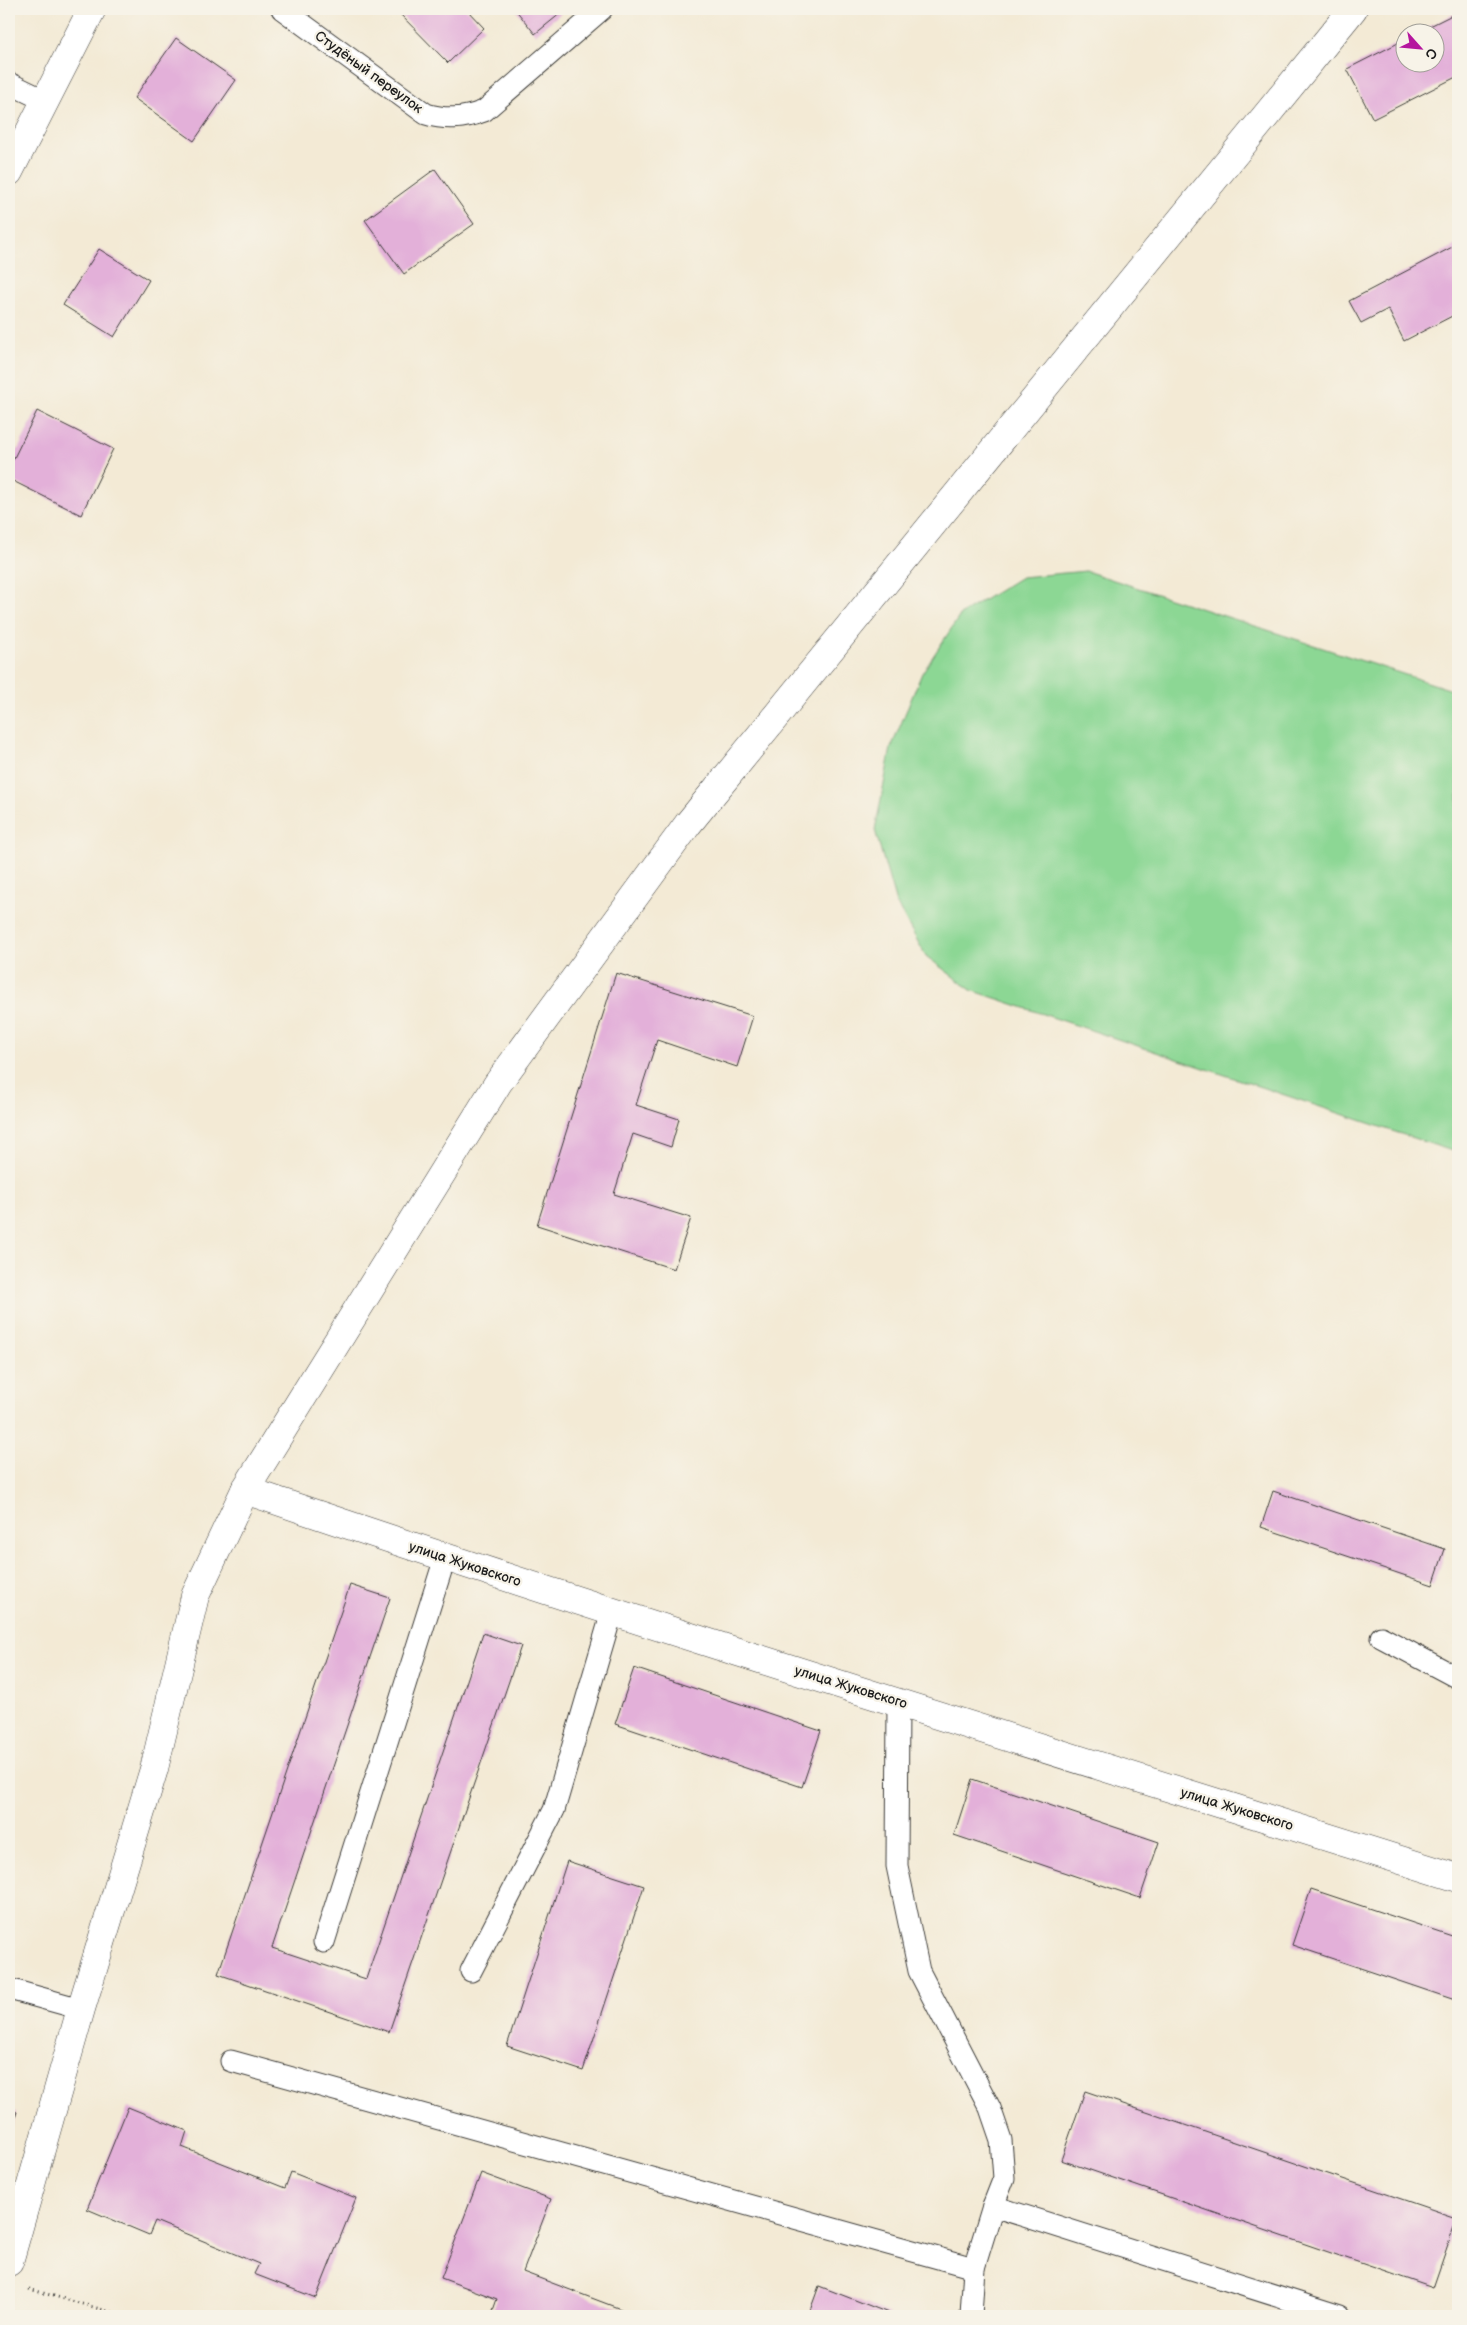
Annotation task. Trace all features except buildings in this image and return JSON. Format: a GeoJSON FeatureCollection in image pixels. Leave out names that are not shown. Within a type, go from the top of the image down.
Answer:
{"type":"FeatureCollection","features":[{"type":"Feature","properties":{"kind":"street"},"geometry":{"type":"LineString","coordinates":[[9,172],[92,9]]}},
{"type":"Feature","properties":{"kind":"street"},"geometry":{"type":"LineString","coordinates":[[9,2262],[81,2009],[154,1769],[195,1596],[245,1490],[498,1083],[688,824],[1353,9]]}},
{"type":"Feature","properties":{"kind":"street","name":"улица Жуковского"},"geometry":{"type":"LineString","coordinates":[[245,1490],[612,1612],[1458,1878]]}},
{"type":"Feature","properties":{"kind":"lane","name":"Студёный переулок"},"geometry":{"type":"LineString","coordinates":[[282,9],[426,114],[440,118],[455,119],[469,117],[484,111],[602,9]]}},
{"type":"Feature","properties":{"kind":"lane"},"geometry":{"type":"LineString","coordinates":[[9,83],[46,101]]}},
{"type":"Feature","properties":{"kind":"lane"},"geometry":{"type":"LineString","coordinates":[[324,1942],[445,1558]]}},
{"type":"Feature","properties":{"kind":"lane"},"geometry":{"type":"LineString","coordinates":[[471,1971],[554,1810],[612,1612]]}},
{"type":"Feature","properties":{"kind":"lane"},"geometry":{"type":"LineString","coordinates":[[1381,1637],[1458,1678]]}},
{"type":"Feature","properties":{"kind":"lane"},"geometry":{"type":"LineString","coordinates":[[898,1702],[897,1866],[919,1971],[990,2108],[1001,2140],[1004,2178],[993,2206],[974,2268],[971,2316]]}},
{"type":"Feature","properties":{"kind":"lane"},"geometry":{"type":"LineString","coordinates":[[9,1989],[81,2009]]}},
{"type":"Feature","properties":{"kind":"lane"},"geometry":{"type":"LineString","coordinates":[[231,2061],[974,2268]]}},
{"type":"Feature","properties":{"kind":"lane"},"geometry":{"type":"LineString","coordinates":[[993,2206],[1340,2316]]}},
{"type":"Feature","properties":{"kind":"path"},"geometry":{"type":"LineString","coordinates":[[27,2289],[125,2316]]}},
{"type":"Feature","properties":{"kind":"green space"},"geometry":{"type":"Polygon","coordinates":[[[1086,571],[1458,692],[1458,1153],[971,990],[926,956],[896,903],[875,830],[891,748],[922,673],[961,614],[1021,577],[1086,571]]]}}]}
